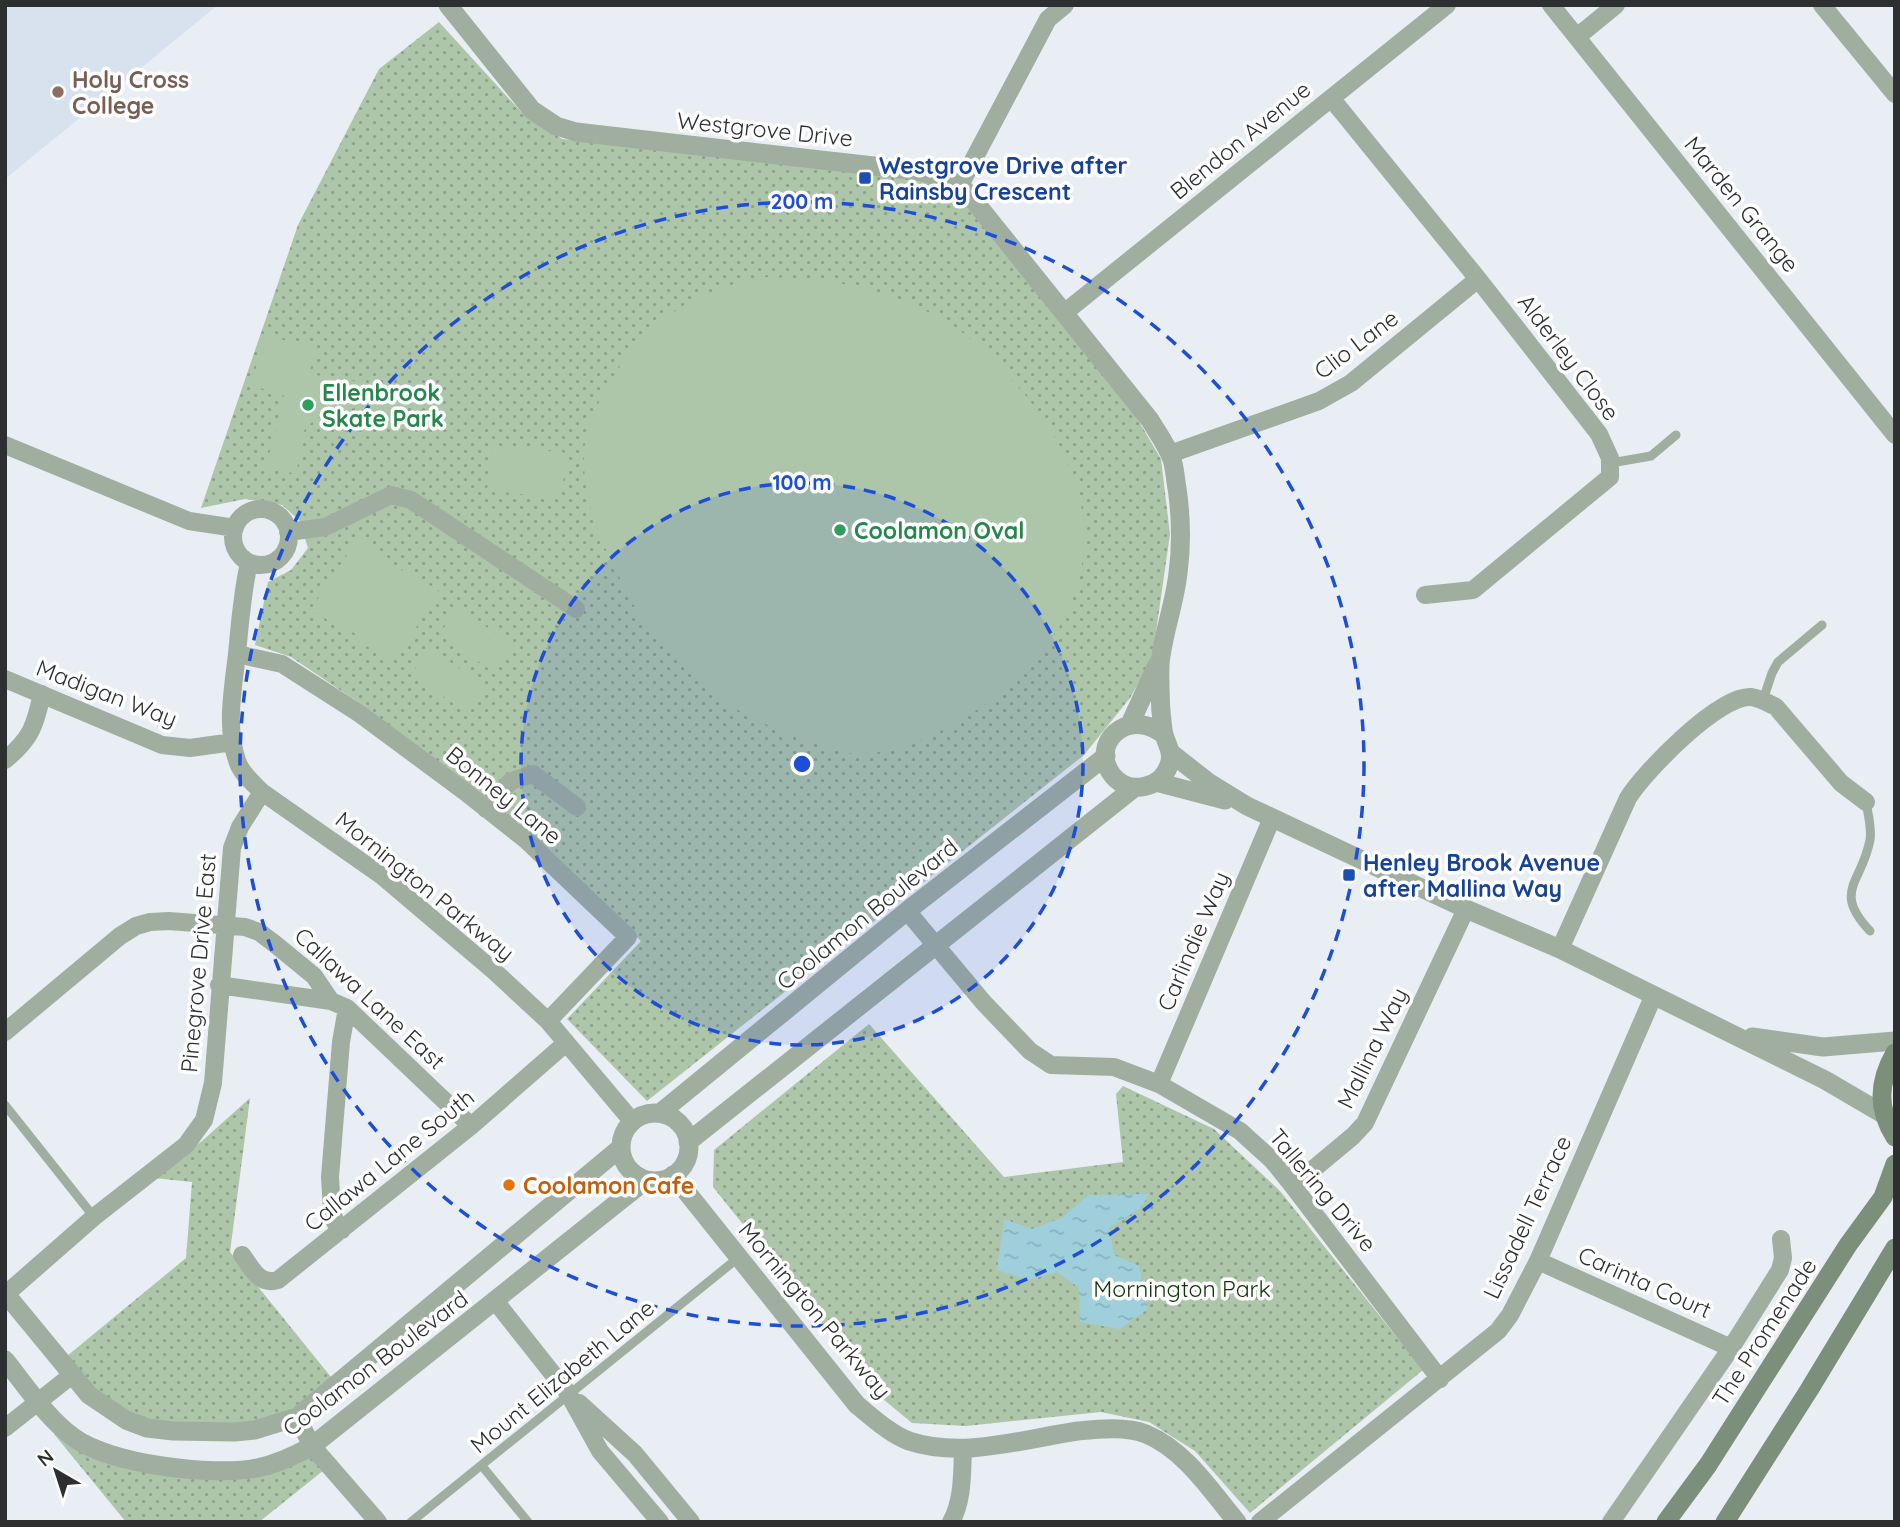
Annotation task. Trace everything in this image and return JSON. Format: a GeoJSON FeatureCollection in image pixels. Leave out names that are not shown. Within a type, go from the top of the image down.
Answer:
{"type":"FeatureCollection","features":[{"type":"Feature","properties":{"kind":"main road"},"geometry":{"type":"LineString","coordinates":[[1895,1054],[1884,1073],[1881,1094],[1883,1114],[1895,1137]]}},
{"type":"Feature","properties":{"kind":"main road","name":"The Promenade"},"geometry":{"type":"LineString","coordinates":[[1666,1522],[1708,1465],[1848,1245],[1883,1196],[1895,1164]]}},
{"type":"Feature","properties":{"kind":"main road"},"geometry":{"type":"LineString","coordinates":[[1726,1522],[1895,1248]]}},
{"type":"Feature","properties":{"kind":"street","name":"Westgrove Drive"},"geometry":{"type":"LineString","coordinates":[[448,5],[532,110],[556,126],[576,132],[918,170],[945,178],[967,192],[1150,420],[1170,454],[1181,517],[1178,573],[1160,658],[1163,734]]}},
{"type":"Feature","properties":{"kind":"street"},"geometry":{"type":"LineString","coordinates":[[959,187],[1048,19],[1065,5]]}},
{"type":"Feature","properties":{"kind":"street","name":"Blendon Avenue"},"geometry":{"type":"LineString","coordinates":[[1064,313],[1447,5]]}},
{"type":"Feature","properties":{"kind":"street","name":"Marden Grange"},"geometry":{"type":"LineString","coordinates":[[1551,5],[1895,435]]}},
{"type":"Feature","properties":{"kind":"street"},"geometry":{"type":"LineString","coordinates":[[1577,37],[1616,5]]}},
{"type":"Feature","properties":{"kind":"street"},"geometry":{"type":"LineString","coordinates":[[1822,5],[1895,94]]}},
{"type":"Feature","properties":{"kind":"street","name":"Alderley Close"},"geometry":{"type":"LineString","coordinates":[[1331,98],[1599,433],[1611,463]]}},
{"type":"Feature","properties":{"kind":"street","name":"Clio Lane"},"geometry":{"type":"LineString","coordinates":[[1170,454],[1319,401],[1341,389],[1478,279]]}},
{"type":"Feature","properties":{"kind":"street"},"geometry":{"type":"LineString","coordinates":[[5,445],[188,521],[234,528]]}},
{"type":"Feature","properties":{"kind":"street"},"geometry":{"type":"LineString","coordinates":[[1425,595],[1473,590],[1611,477],[1611,463]]}},
{"type":"Feature","properties":{"kind":"street"},"geometry":{"type":"LineString","coordinates":[[288,532],[325,527],[391,495],[411,500],[576,609]]}},
{"type":"Feature","properties":{"kind":"street"},"geometry":{"type":"LineString","coordinates":[[263,509],[279,516],[288,532],[289,541],[281,556],[266,564],[249,563],[237,552],[234,545],[234,528],[246,514],[263,509]]}},
{"type":"Feature","properties":{"kind":"street"},"geometry":{"type":"LineString","coordinates":[[249,563],[242,596],[230,704],[238,764],[262,792]]}},
{"type":"Feature","properties":{"kind":"street","name":"Bonney Lane"},"geometry":{"type":"LineString","coordinates":[[237,654],[282,664],[360,714],[526,841],[628,937],[548,1021]]}},
{"type":"Feature","properties":{"kind":"street","name":"Westgrove Drive"},"geometry":{"type":"LineString","coordinates":[[1130,724],[1160,658]]}},
{"type":"Feature","properties":{"kind":"street","name":"Madigan Way"},"geometry":{"type":"LineString","coordinates":[[5,679],[162,745],[190,748],[233,742]]}},
{"type":"Feature","properties":{"kind":"street"},"geometry":{"type":"LineString","coordinates":[[5,760],[29,737],[36,723],[42,694]]}},
{"type":"Feature","properties":{"kind":"street"},"geometry":{"type":"LineString","coordinates":[[1560,949],[1628,797],[1637,783],[1662,756],[1721,707],[1749,697],[1776,707],[1841,783],[1866,802]]}},
{"type":"Feature","properties":{"kind":"street"},"geometry":{"type":"LineString","coordinates":[[1130,724],[1153,726],[1163,734],[1171,753],[1170,765],[1157,782],[1145,787],[1134,788],[1123,784],[1114,777],[1108,767],[1107,745],[1120,728],[1130,724]]}},
{"type":"Feature","properties":{"kind":"street"},"geometry":{"type":"LineString","coordinates":[[1171,753],[1208,782],[1247,806],[1466,909],[1560,949],[1825,1080],[1883,1114]]}},
{"type":"Feature","properties":{"kind":"street","name":"Coolamon Boulevard"},"geometry":{"type":"LineString","coordinates":[[660,1113],[907,911],[1106,755]]}},
{"type":"Feature","properties":{"kind":"street"},"geometry":{"type":"LineString","coordinates":[[486,809],[510,781],[533,774],[577,807]]}},
{"type":"Feature","properties":{"kind":"street"},"geometry":{"type":"LineString","coordinates":[[1157,782],[1247,806]]}},
{"type":"Feature","properties":{"kind":"street"},"geometry":{"type":"LineString","coordinates":[[688,1142],[1134,788]]}},
{"type":"Feature","properties":{"kind":"street","name":"Pinegrove Drive East"},"geometry":{"type":"LineString","coordinates":[[5,1294],[94,1217],[186,1145],[204,1120],[213,1083],[232,848],[240,827],[262,792]]}},
{"type":"Feature","properties":{"kind":"street","name":"Mornington Parkway"},"geometry":{"type":"LineString","coordinates":[[262,792],[382,876],[494,971],[548,1021],[632,1121]]}},
{"type":"Feature","properties":{"kind":"street","name":"Carlindie Way"},"geometry":{"type":"LineString","coordinates":[[1159,1084],[1272,818]]}},
{"type":"Feature","properties":{"kind":"street","name":"Mallina Way"},"geometry":{"type":"LineString","coordinates":[[1293,1186],[1365,1123],[1466,909]]}},
{"type":"Feature","properties":{"kind":"street","name":"Tallering Drive"},"geometry":{"type":"LineString","coordinates":[[907,911],[984,1003],[1030,1052],[1051,1065],[1114,1067],[1159,1084],[1240,1131],[1272,1160],[1293,1186],[1440,1379]]}},
{"type":"Feature","properties":{"kind":"street","name":"Callawa Lane East"},"geometry":{"type":"LineString","coordinates":[[5,1032],[120,936],[136,926],[169,921],[245,927],[259,932],[314,976],[339,1005],[471,1126]]}},
{"type":"Feature","properties":{"kind":"street"},"geometry":{"type":"LineString","coordinates":[[219,985],[339,1005],[341,1042],[330,1177],[332,1210],[335,1222],[342,1230]]}},
{"type":"Feature","properties":{"kind":"street","name":"Lissadell Terrace"},"geometry":{"type":"LineString","coordinates":[[1259,1522],[1498,1331],[1510,1315],[1538,1261],[1653,997]]}},
{"type":"Feature","properties":{"kind":"street"},"geometry":{"type":"LineString","coordinates":[[1720,1029],[1764,1040],[1824,1047],[1895,1041]]}},
{"type":"Feature","properties":{"kind":"street","name":"Callawa Lane South"},"geometry":{"type":"LineString","coordinates":[[242,1255],[261,1279],[274,1282],[471,1126],[566,1043]]}},
{"type":"Feature","properties":{"kind":"street"},"geometry":{"type":"LineString","coordinates":[[660,1113],[676,1120],[682,1126],[688,1142],[686,1161],[673,1175],[665,1179],[646,1180],[625,1164],[620,1149],[622,1137],[632,1121],[640,1116],[660,1113]]}},
{"type":"Feature","properties":{"kind":"street","name":"Coolamon Boulevard"},"geometry":{"type":"LineString","coordinates":[[5,1294],[89,1395],[126,1420],[173,1431],[255,1430],[297,1417],[620,1149]]}},
{"type":"Feature","properties":{"kind":"street","name":"Mornington Parkway"},"geometry":{"type":"LineString","coordinates":[[673,1175],[857,1405],[908,1441],[963,1450],[1100,1428],[1145,1433],[1170,1447],[1192,1468],[1237,1522]]}},
{"type":"Feature","properties":{"kind":"street","name":"Coolamon Boulevard"},"geometry":{"type":"LineString","coordinates":[[5,1360],[38,1401],[73,1437],[88,1446],[162,1466],[210,1470],[254,1469],[286,1460],[312,1446],[646,1180]]}},
{"type":"Feature","properties":{"kind":"street"},"geometry":{"type":"LineString","coordinates":[[1611,1522],[1731,1348],[1780,1270],[1783,1258],[1781,1239]]}},
{"type":"Feature","properties":{"kind":"street","name":"Carinta Court"},"geometry":{"type":"LineString","coordinates":[[1538,1261],[1731,1348]]}},
{"type":"Feature","properties":{"kind":"street"},"geometry":{"type":"LineString","coordinates":[[496,1302],[568,1393],[635,1454],[691,1522]]}},
{"type":"Feature","properties":{"kind":"street"},"geometry":{"type":"LineString","coordinates":[[5,1428],[72,1375]]}},
{"type":"Feature","properties":{"kind":"street"},"geometry":{"type":"LineString","coordinates":[[568,1393],[600,1451],[660,1522]]}},
{"type":"Feature","properties":{"kind":"street"},"geometry":{"type":"LineString","coordinates":[[297,1417],[312,1446],[378,1522]]}},
{"type":"Feature","properties":{"kind":"street"},"geometry":{"type":"LineString","coordinates":[[951,1522],[961,1484],[963,1450]]}},
{"type":"Feature","properties":{"kind":"lane"},"geometry":{"type":"LineString","coordinates":[[1611,463],[1651,456],[1676,435]]}},
{"type":"Feature","properties":{"kind":"lane"},"geometry":{"type":"LineString","coordinates":[[1763,700],[1778,662],[1822,625]]}},
{"type":"Feature","properties":{"kind":"lane"},"geometry":{"type":"LineString","coordinates":[[1866,802],[1870,839],[1852,889],[1851,901],[1853,912],[1870,931]]}},
{"type":"Feature","properties":{"kind":"lane"},"geometry":{"type":"LineString","coordinates":[[5,1105],[94,1217]]}},
{"type":"Feature","properties":{"kind":"lane","name":"Mount Elizabeth Lane"},"geometry":{"type":"LineString","coordinates":[[411,1522],[738,1258]]}},
{"type":"Feature","properties":{"kind":"lane"},"geometry":{"type":"LineString","coordinates":[[482,1466],[528,1522]]}},
{"type":"Feature","properties":{"kind":"shaded area","name":"Holy Cross College"},"geometry":{"type":"Polygon","coordinates":[[[5,5],[218,5],[5,179],[5,5]]]}},
{"type":"Feature","properties":{"kind":"green space"},"geometry":{"type":"Polygon","coordinates":[[[439,22],[524,115],[562,139],[909,177],[935,183],[963,198],[1137,418],[1161,459],[1170,534],[1152,660],[1130,698],[1084,755],[647,1101],[567,1019],[641,941],[532,838],[371,711],[291,657],[255,645],[268,582],[291,570],[308,548],[299,520],[282,505],[245,499],[201,508],[298,225],[379,69],[439,22]]]}},
{"type":"Feature","properties":{"kind":"green space","name":"Coolamon Oval"},"geometry":{"type":"Polygon","coordinates":[[[758,277],[809,279],[859,287],[908,303],[961,331],[989,356],[1032,404],[1052,432],[1067,461],[1078,492],[1084,524],[1083,557],[1076,590],[1056,632],[1021,672],[977,710],[941,731],[902,747],[865,754],[838,751],[772,727],[727,703],[697,676],[636,609],[604,547],[591,510],[584,471],[587,431],[613,376],[647,334],[681,307],[709,293],[758,277]]]}},
{"type":"Feature","properties":{"kind":"green space","name":"Ellenbrook Skate Park"},"geometry":{"type":"Polygon","coordinates":[[[263,336],[317,346],[309,374],[403,389],[395,429],[377,426],[379,410],[340,401],[305,428],[296,474],[266,467],[284,396],[252,385],[263,336]]]}},
{"type":"Feature","properties":{"kind":"green space"},"geometry":{"type":"Polygon","coordinates":[[[493,445],[567,453],[561,499],[487,490],[493,445]]]}},
{"type":"Feature","properties":{"kind":"green space"},"geometry":{"type":"Polygon","coordinates":[[[358,538],[394,562],[392,566],[400,572],[404,568],[440,592],[392,663],[356,639],[358,636],[350,630],[347,633],[311,609],[358,538]]]}},
{"type":"Feature","properties":{"kind":"green space"},"geometry":{"type":"Polygon","coordinates":[[[457,607],[513,645],[494,672],[439,635],[457,607]]]}},
{"type":"Feature","properties":{"kind":"green space"},"geometry":{"type":"Polygon","coordinates":[[[429,648],[485,685],[466,712],[411,675],[429,648]]]}},
{"type":"Feature","properties":{"kind":"green space","name":"Mornington Park"},"geometry":{"type":"Polygon","coordinates":[[[869,1024],[1004,1177],[1123,1162],[1116,1094],[1123,1086],[1214,1129],[1280,1191],[1423,1370],[1250,1513],[1195,1451],[1149,1422],[1101,1412],[966,1426],[912,1423],[883,1399],[713,1187],[714,1150],[869,1024]]]}},
{"type":"Feature","properties":{"kind":"green space"},"geometry":{"type":"Polygon","coordinates":[[[250,1098],[230,1252],[335,1382],[275,1424],[145,1424],[98,1393],[67,1356],[186,1258],[192,1182],[154,1178],[202,1141],[250,1098]]]}},
{"type":"Feature","properties":{"kind":"green space"},"geometry":{"type":"Polygon","coordinates":[[[59,1427],[88,1446],[210,1470],[312,1446],[329,1466],[259,1522],[126,1522],[54,1434],[59,1427]]]}},
{"type":"Feature","properties":{"kind":"water"},"geometry":{"type":"Polygon","coordinates":[[[1149,1194],[1141,1208],[1109,1228],[1114,1255],[1139,1266],[1148,1309],[1120,1329],[1080,1322],[1079,1288],[1057,1272],[1029,1280],[997,1270],[1004,1219],[1032,1229],[1063,1217],[1088,1195],[1149,1194]]]}},
{"type":"Feature","properties":{"kind":"place","name":"Holy Cross College"},"geometry":{"type":"Point","coordinates":[58,92]}},
{"type":"Feature","properties":{"kind":"place","name":"Westgrove Drive after Rainsby Crescent"},"geometry":{"type":"Point","coordinates":[865,178]}},
{"type":"Feature","properties":{"kind":"place","name":"Ellenbrook Skate Park"},"geometry":{"type":"Point","coordinates":[308,405]}},
{"type":"Feature","properties":{"kind":"place","name":"Coolamon Oval"},"geometry":{"type":"Point","coordinates":[840,530]}},
{"type":"Feature","properties":{"kind":"place","name":"Henley Brook Avenue after Mallina Way"},"geometry":{"type":"Point","coordinates":[1349,875]}},
{"type":"Feature","properties":{"kind":"place","name":"Coolamon Cafe"},"geometry":{"type":"Point","coordinates":[509,1185]}}]}
